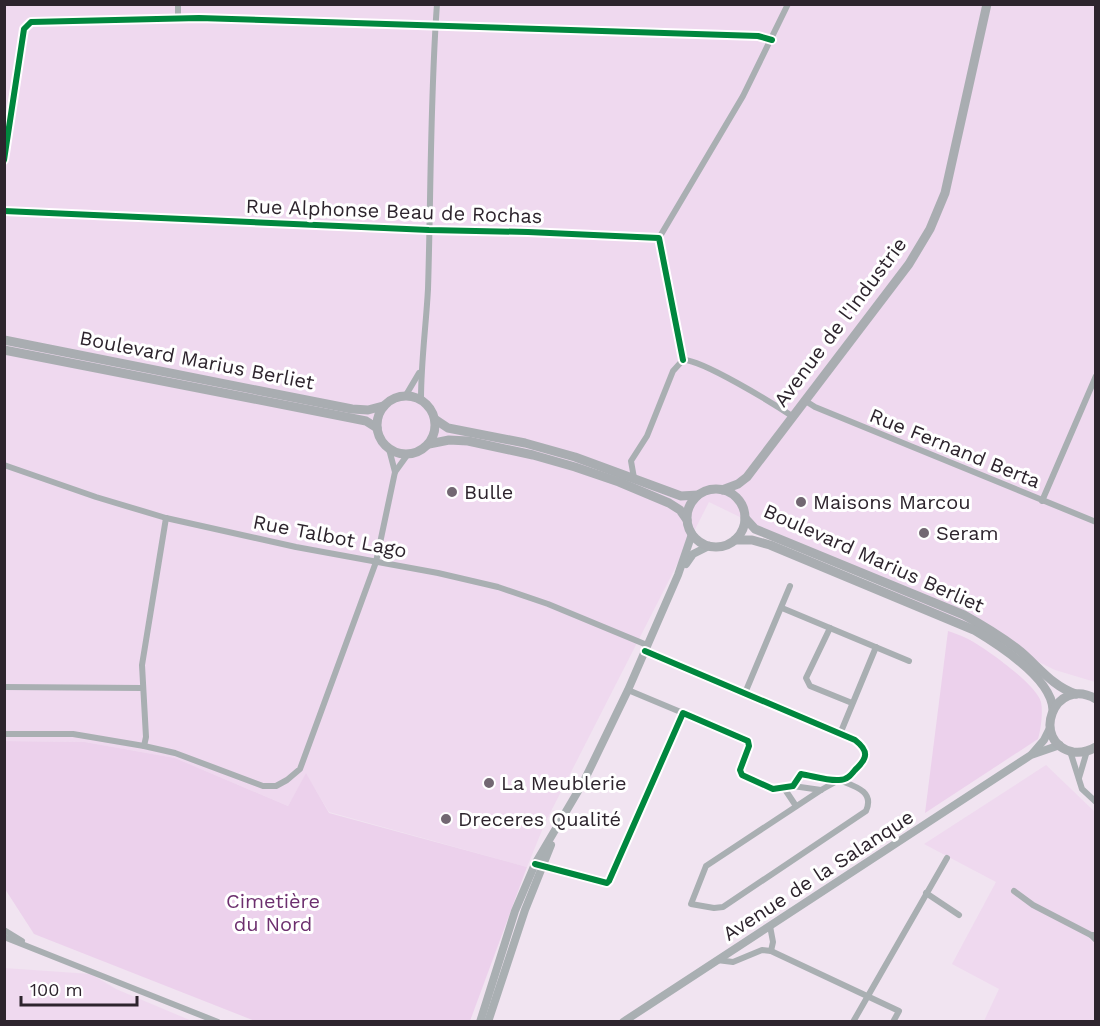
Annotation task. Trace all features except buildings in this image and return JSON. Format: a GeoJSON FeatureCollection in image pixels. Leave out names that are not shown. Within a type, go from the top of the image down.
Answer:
{"type":"FeatureCollection","features":[{"type":"Feature","properties":{"kind":"main road","name":"Avenue de l'Industrie"},"geometry":{"type":"LineString","coordinates":[[741,504],[740,494],[747,477],[909,264],[930,229],[945,193],[987,4]]}},
{"type":"Feature","properties":{"kind":"main road","name":"Boulevard Marius Berliet"},"geometry":{"type":"LineString","coordinates":[[4,340],[352,409],[368,410],[384,406]]}},
{"type":"Feature","properties":{"kind":"main road","name":"Boulevard Marius Berliet"},"geometry":{"type":"LineString","coordinates":[[4,350],[366,421],[377,428]]}},
{"type":"Feature","properties":{"kind":"main road"},"geometry":{"type":"LineString","coordinates":[[429,444],[436,428],[436,420],[428,404],[421,399],[406,395],[394,398],[384,406],[379,414],[377,428],[382,441],[389,449],[398,453],[408,454],[419,451],[429,444],[448,440],[468,441],[533,454],[575,466],[669,503],[680,510],[692,534],[699,542],[709,546],[723,546],[735,540],[742,530],[745,518],[741,504],[733,495],[722,490],[681,496],[575,457],[525,443],[448,428],[436,420]]}},
{"type":"Feature","properties":{"kind":"main road","name":"Avenue de l'Industrie"},"geometry":{"type":"LineString","coordinates":[[722,490],[738,484],[747,477]]}},
{"type":"Feature","properties":{"kind":"main road"},"geometry":{"type":"LineString","coordinates":[[687,520],[688,511],[698,495]]}},
{"type":"Feature","properties":{"kind":"main road","name":"Boulevard Marius Berliet"},"geometry":{"type":"LineString","coordinates":[[745,518],[755,529],[953,611],[993,631],[1037,666],[1058,687],[1095,699]]}},
{"type":"Feature","properties":{"kind":"main road","name":"Boulevard Marius Berliet"},"geometry":{"type":"LineString","coordinates":[[735,540],[752,540],[770,545],[974,630],[998,645],[1037,678],[1049,694],[1053,710]]}},
{"type":"Feature","properties":{"kind":"main road"},"geometry":{"type":"LineString","coordinates":[[1076,694],[1067,696],[1053,710],[1050,728],[1052,735],[1060,746],[1070,751],[1092,749]]}},
{"type":"Feature","properties":{"kind":"street"},"geometry":{"type":"LineString","coordinates":[[178,4],[178,18]]}},
{"type":"Feature","properties":{"kind":"street"},"geometry":{"type":"LineString","coordinates":[[421,399],[420,370],[428,292],[437,4]]}},
{"type":"Feature","properties":{"kind":"street"},"geometry":{"type":"LineString","coordinates":[[683,360],[659,238],[743,96],[788,4]]}},
{"type":"Feature","properties":{"kind":"street"},"geometry":{"type":"LineString","coordinates":[[4,160],[24,29],[31,22],[178,18],[758,36],[772,40]]}},
{"type":"Feature","properties":{"kind":"street","name":"Rue Alphonse Beau de Rochas"},"geometry":{"type":"LineString","coordinates":[[4,211],[659,238]]}},
{"type":"Feature","properties":{"kind":"street"},"geometry":{"type":"LineString","coordinates":[[634,478],[631,461],[647,435],[673,371],[683,360],[690,360],[709,369],[792,416]]}},
{"type":"Feature","properties":{"kind":"street"},"geometry":{"type":"LineString","coordinates":[[406,395],[420,370]]}},
{"type":"Feature","properties":{"kind":"street"},"geometry":{"type":"LineString","coordinates":[[1042,501],[1095,376]]}},
{"type":"Feature","properties":{"kind":"street","name":"Rue Fernand Berta"},"geometry":{"type":"LineString","coordinates":[[804,400],[814,407],[1095,522]]}},
{"type":"Feature","properties":{"kind":"street"},"geometry":{"type":"LineString","coordinates":[[389,449],[395,472]]}},
{"type":"Feature","properties":{"kind":"street"},"geometry":{"type":"LineString","coordinates":[[4,734],[73,734],[175,753],[263,786],[276,786],[287,780],[300,769],[376,562],[395,472],[408,454]]}},
{"type":"Feature","properties":{"kind":"street","name":"Rue Talbot Lago"},"geometry":{"type":"LineString","coordinates":[[4,465],[96,497],[166,518],[438,573],[498,587],[548,604],[855,740],[866,753],[863,762],[848,778],[839,780]]}},
{"type":"Feature","properties":{"kind":"street"},"geometry":{"type":"LineString","coordinates":[[144,746],[146,737],[142,665],[166,518]]}},
{"type":"Feature","properties":{"kind":"street"},"geometry":{"type":"LineString","coordinates":[[480,1022],[538,866],[584,781],[627,690],[678,575],[692,534]]}},
{"type":"Feature","properties":{"kind":"street"},"geometry":{"type":"LineString","coordinates":[[678,575],[693,554],[709,546]]}},
{"type":"Feature","properties":{"kind":"street"},"geometry":{"type":"LineString","coordinates":[[745,693],[790,586]]}},
{"type":"Feature","properties":{"kind":"street"},"geometry":{"type":"LineString","coordinates":[[782,608],[909,661]]}},
{"type":"Feature","properties":{"kind":"street"},"geometry":{"type":"LineString","coordinates":[[830,628],[806,678],[810,686],[852,704]]}},
{"type":"Feature","properties":{"kind":"street"},"geometry":{"type":"LineString","coordinates":[[840,734],[876,647]]}},
{"type":"Feature","properties":{"kind":"street"},"geometry":{"type":"LineString","coordinates":[[4,687],[142,688]]}},
{"type":"Feature","properties":{"kind":"street"},"geometry":{"type":"LineString","coordinates":[[627,690],[748,741],[749,746],[740,770],[742,775],[772,789],[793,786],[821,790]]}},
{"type":"Feature","properties":{"kind":"street"},"geometry":{"type":"LineString","coordinates":[[538,866],[607,883],[609,881],[683,713]]}},
{"type":"Feature","properties":{"kind":"street","name":"Avenue de la Salanque"},"geometry":{"type":"LineString","coordinates":[[623,1022],[1031,755],[1044,740],[1050,728]]}},
{"type":"Feature","properties":{"kind":"street","name":"Avenue de la Salanque"},"geometry":{"type":"LineString","coordinates":[[1031,755],[1060,746]]}},
{"type":"Feature","properties":{"kind":"street"},"geometry":{"type":"LineString","coordinates":[[1078,778],[1092,749]]}},
{"type":"Feature","properties":{"kind":"street"},"geometry":{"type":"LineString","coordinates":[[1070,751],[1082,789],[1095,802]]}},
{"type":"Feature","properties":{"kind":"street"},"geometry":{"type":"LineString","coordinates":[[793,786],[801,774],[839,780],[862,790],[867,795],[866,811],[723,907],[714,908],[691,904],[706,866],[839,780]]}},
{"type":"Feature","properties":{"kind":"street"},"geometry":{"type":"LineString","coordinates":[[784,788],[796,806]]}},
{"type":"Feature","properties":{"kind":"street"},"geometry":{"type":"LineString","coordinates":[[853,1022],[947,858]]}},
{"type":"Feature","properties":{"kind":"street"},"geometry":{"type":"LineString","coordinates":[[1014,891],[1033,905],[1094,937]]}},
{"type":"Feature","properties":{"kind":"street"},"geometry":{"type":"LineString","coordinates":[[926,893],[959,915]]}},
{"type":"Feature","properties":{"kind":"street"},"geometry":{"type":"LineString","coordinates":[[770,926],[773,942],[771,951]]}},
{"type":"Feature","properties":{"kind":"street"},"geometry":{"type":"LineString","coordinates":[[4,930],[38,950]]}},
{"type":"Feature","properties":{"kind":"street"},"geometry":{"type":"LineString","coordinates":[[754,936],[762,950]]}},
{"type":"Feature","properties":{"kind":"street"},"geometry":{"type":"LineString","coordinates":[[4,937],[218,1022]]}},
{"type":"Feature","properties":{"kind":"street"},"geometry":{"type":"LineString","coordinates":[[488,1022],[510,942]]}},
{"type":"Feature","properties":{"kind":"street"},"geometry":{"type":"LineString","coordinates":[[717,960],[733,962],[762,950],[771,951],[899,1011],[893,1022]]}},
{"type":"Feature","properties":{"kind":"shaded area"},"geometry":{"type":"Polygon","coordinates":[[[5,5],[1095,5],[1095,682],[1055,670],[709,502],[545,823],[527,867],[329,812],[306,774],[288,806],[175,758],[85,742],[5,741],[5,5]]]}},
{"type":"Feature","properties":{"kind":"shaded area"},"geometry":{"type":"Polygon","coordinates":[[[1046,765],[1095,812],[1095,1021],[984,1021],[999,989],[952,964],[996,882],[924,844],[1046,765]]]}},
{"type":"Feature","properties":{"kind":"shaded area"},"geometry":{"type":"Polygon","coordinates":[[[4,968],[91,974],[116,989],[192,1021],[5,1021],[4,968]]]}},
{"type":"Feature","properties":{"kind":"green space"},"geometry":{"type":"Polygon","coordinates":[[[948,631],[984,649],[1030,686],[1041,702],[1041,726],[1038,739],[925,813],[948,631]]]}},
{"type":"Feature","properties":{"kind":"green space","name":"Cimetière du Nord"},"geometry":{"type":"Polygon","coordinates":[[[4,741],[85,742],[175,758],[288,806],[306,773],[329,813],[527,867],[470,1021],[255,1021],[34,934],[5,889],[4,741]]]}},
{"type":"Feature","properties":{"kind":"cycle path"},"geometry":{"type":"LineString","coordinates":[[4,160],[24,29],[31,22],[199,18],[758,36],[772,40]]}},
{"type":"Feature","properties":{"kind":"cycle path"},"geometry":{"type":"LineString","coordinates":[[4,211],[659,238],[683,360]]}},
{"type":"Feature","properties":{"kind":"cycle path"},"geometry":{"type":"LineString","coordinates":[[535,864],[607,883],[609,881],[683,713],[748,741],[749,746],[740,770],[742,775],[773,789],[793,786],[801,774],[830,780],[844,779],[849,777],[862,762],[865,751],[855,740],[645,651]]}},
{"type":"Feature","properties":{"kind":"place","name":"Bulle"},"geometry":{"type":"Point","coordinates":[452,492]}},
{"type":"Feature","properties":{"kind":"place","name":"Maisons Marcou"},"geometry":{"type":"Point","coordinates":[801,502]}},
{"type":"Feature","properties":{"kind":"place","name":"Seram"},"geometry":{"type":"Point","coordinates":[924,533]}},
{"type":"Feature","properties":{"kind":"place","name":"La Meublerie"},"geometry":{"type":"Point","coordinates":[489,783]}},
{"type":"Feature","properties":{"kind":"place","name":"Dreceres Qualité"},"geometry":{"type":"Point","coordinates":[446,819]}}]}
